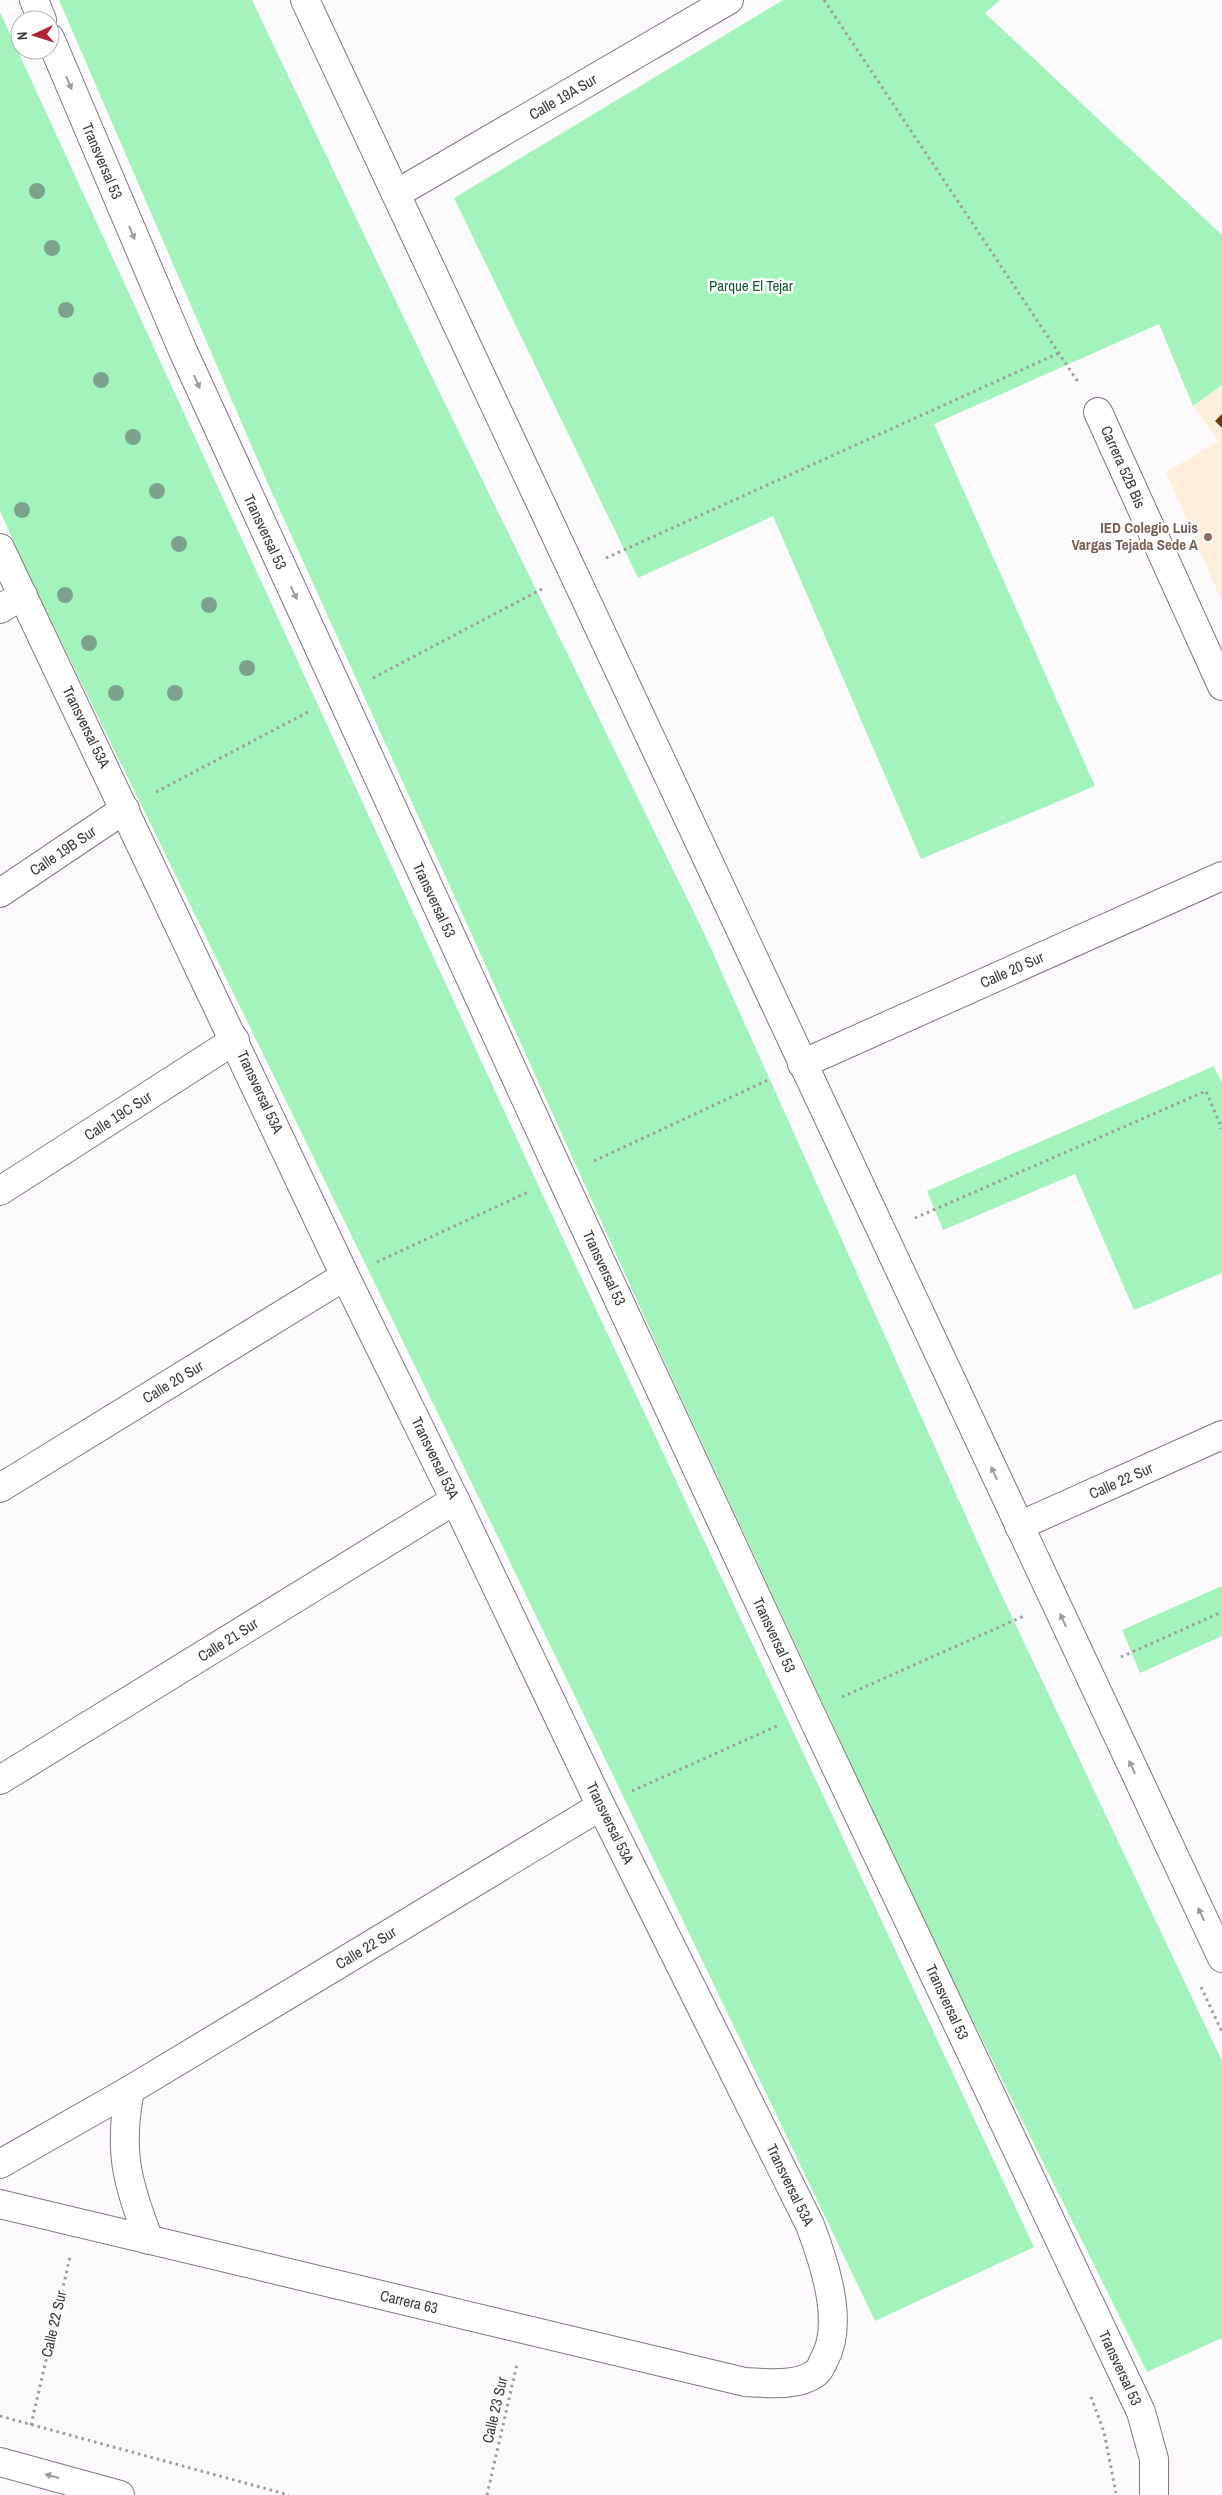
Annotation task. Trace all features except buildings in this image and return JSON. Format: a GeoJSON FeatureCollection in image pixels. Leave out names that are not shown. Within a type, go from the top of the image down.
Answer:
{"type":"FeatureCollection","features":[{"type":"Feature","properties":{"kind":"street"},"geometry":{"type":"LineString","coordinates":[[305,0],[1222,1958]]}},
{"type":"Feature","properties":{"kind":"street","name":"Calle 19A Sur"},"geometry":{"type":"LineString","coordinates":[[396,194],[730,0]]}},
{"type":"Feature","properties":{"kind":"street","name":"Transversal 53"},"geometry":{"type":"LineString","coordinates":[[59,60],[187,360],[557,1167],[810,1712],[1141,2412],[1154,2459],[1154,2495]]}},
{"type":"Feature","properties":{"kind":"street","name":"Carrera 52B Bis"},"geometry":{"type":"LineString","coordinates":[[1098,412],[1222,686]]}},
{"type":"Feature","properties":{"kind":"street","name":"Transversal 53A"},"geometry":{"type":"LineString","coordinates":[[0,548],[11,602],[125,809],[236,1040],[346,1276],[601,1806],[810,2225],[823,2260],[833,2324],[829,2351],[817,2372]]}},
{"type":"Feature","properties":{"kind":"street","name":"Calle 19B Sur"},"geometry":{"type":"LineString","coordinates":[[0,893],[125,809]]}},
{"type":"Feature","properties":{"kind":"street","name":"Calle 20 Sur"},"geometry":{"type":"LineString","coordinates":[[802,1064],[1222,876]]}},
{"type":"Feature","properties":{"kind":"street","name":"Calle 19C Sur"},"geometry":{"type":"LineString","coordinates":[[0,1191],[236,1040]]}},
{"type":"Feature","properties":{"kind":"street","name":"Calle 20 Sur"},"geometry":{"type":"LineString","coordinates":[[0,1488],[346,1276]]}},
{"type":"Feature","properties":{"kind":"street","name":"Calle 22 Sur"},"geometry":{"type":"LineString","coordinates":[[1019,1526],[1222,1435]]}},
{"type":"Feature","properties":{"kind":"street","name":"Calle 21 Sur"},"geometry":{"type":"LineString","coordinates":[[0,1780],[455,1500]]}},
{"type":"Feature","properties":{"kind":"street","name":"Calle 22 Sur"},"geometry":{"type":"LineString","coordinates":[[0,2164],[130,2090],[601,1806]]}},
{"type":"Feature","properties":{"kind":"street"},"geometry":{"type":"LineString","coordinates":[[130,2090],[123,2139],[126,2168],[133,2196],[149,2240]]}},
{"type":"Feature","properties":{"kind":"street","name":"Carrera 63"},"geometry":{"type":"LineString","coordinates":[[0,2204],[745,2382],[799,2381],[817,2372]]}},
{"type":"Feature","properties":{"kind":"street"},"geometry":{"type":"LineString","coordinates":[[0,2462],[120,2495]]}},
{"type":"Feature","properties":{"kind":"path"},"geometry":{"type":"LineString","coordinates":[[824,0],[1098,412]]}},
{"type":"Feature","properties":{"kind":"path"},"geometry":{"type":"LineString","coordinates":[[573,573],[1059,353]]}},
{"type":"Feature","properties":{"kind":"path"},"geometry":{"type":"LineString","coordinates":[[906,1222],[1206,1091],[1222,1129]]}},
{"type":"Feature","properties":{"kind":"path"},"geometry":{"type":"LineString","coordinates":[[1087,1671],[1222,1612]]}},
{"type":"Feature","properties":{"kind":"path","name":"Calle 22 Sur"},"geometry":{"type":"LineString","coordinates":[[31,2425],[78,2223]]}},
{"type":"Feature","properties":{"kind":"path","name":"Calle 23 Sur"},"geometry":{"type":"LineString","coordinates":[[486,2495],[525,2330]]}},
{"type":"Feature","properties":{"kind":"path"},"geometry":{"type":"LineString","coordinates":[[0,2416],[288,2495]]}},
{"type":"Feature","properties":{"kind":"shaded area","name":"IED Colegio Luis Vargas Tejada Sede A"},"geometry":{"type":"Polygon","coordinates":[[[1222,385],[1222,602],[1166,472],[1219,441],[1193,406],[1222,385]]]}},
{"type":"Feature","properties":{"kind":"green space"},"geometry":{"type":"Polygon","coordinates":[[[59,0],[252,0],[435,383],[704,933],[996,1583],[1222,2061],[1222,2338],[1147,2372],[925,1924],[672,1378],[265,477],[59,0]]]}},
{"type":"Feature","properties":{"kind":"green space","name":"Parque El Tejar"},"geometry":{"type":"Polygon","coordinates":[[[783,0],[1000,0],[985,13],[1222,235],[1222,385],[1193,406],[1159,324],[934,424],[1095,786],[921,859],[773,516],[638,578],[454,198],[783,0]]]}},
{"type":"Feature","properties":{"kind":"green space"},"geometry":{"type":"Polygon","coordinates":[[[0,12],[10,34],[10,60],[22,60],[539,1187],[1034,2247],[875,2321],[454,1446],[27,572],[0,511],[0,12]]]}},
{"type":"Feature","properties":{"kind":"green space"},"geometry":{"type":"Polygon","coordinates":[[[1214,1066],[1222,1083],[1222,1273],[1134,1310],[1075,1174],[943,1230],[927,1191],[1214,1066]]]}},
{"type":"Feature","properties":{"kind":"green space"},"geometry":{"type":"Polygon","coordinates":[[[1222,1586],[1222,1636],[1140,1673],[1122,1630],[1222,1586]]]}},
{"type":"Feature","properties":{"kind":"place","name":"IED Colegio Luis Vargas Tejada Sede A"},"geometry":{"type":"Point","coordinates":[1208,537]}}]}
